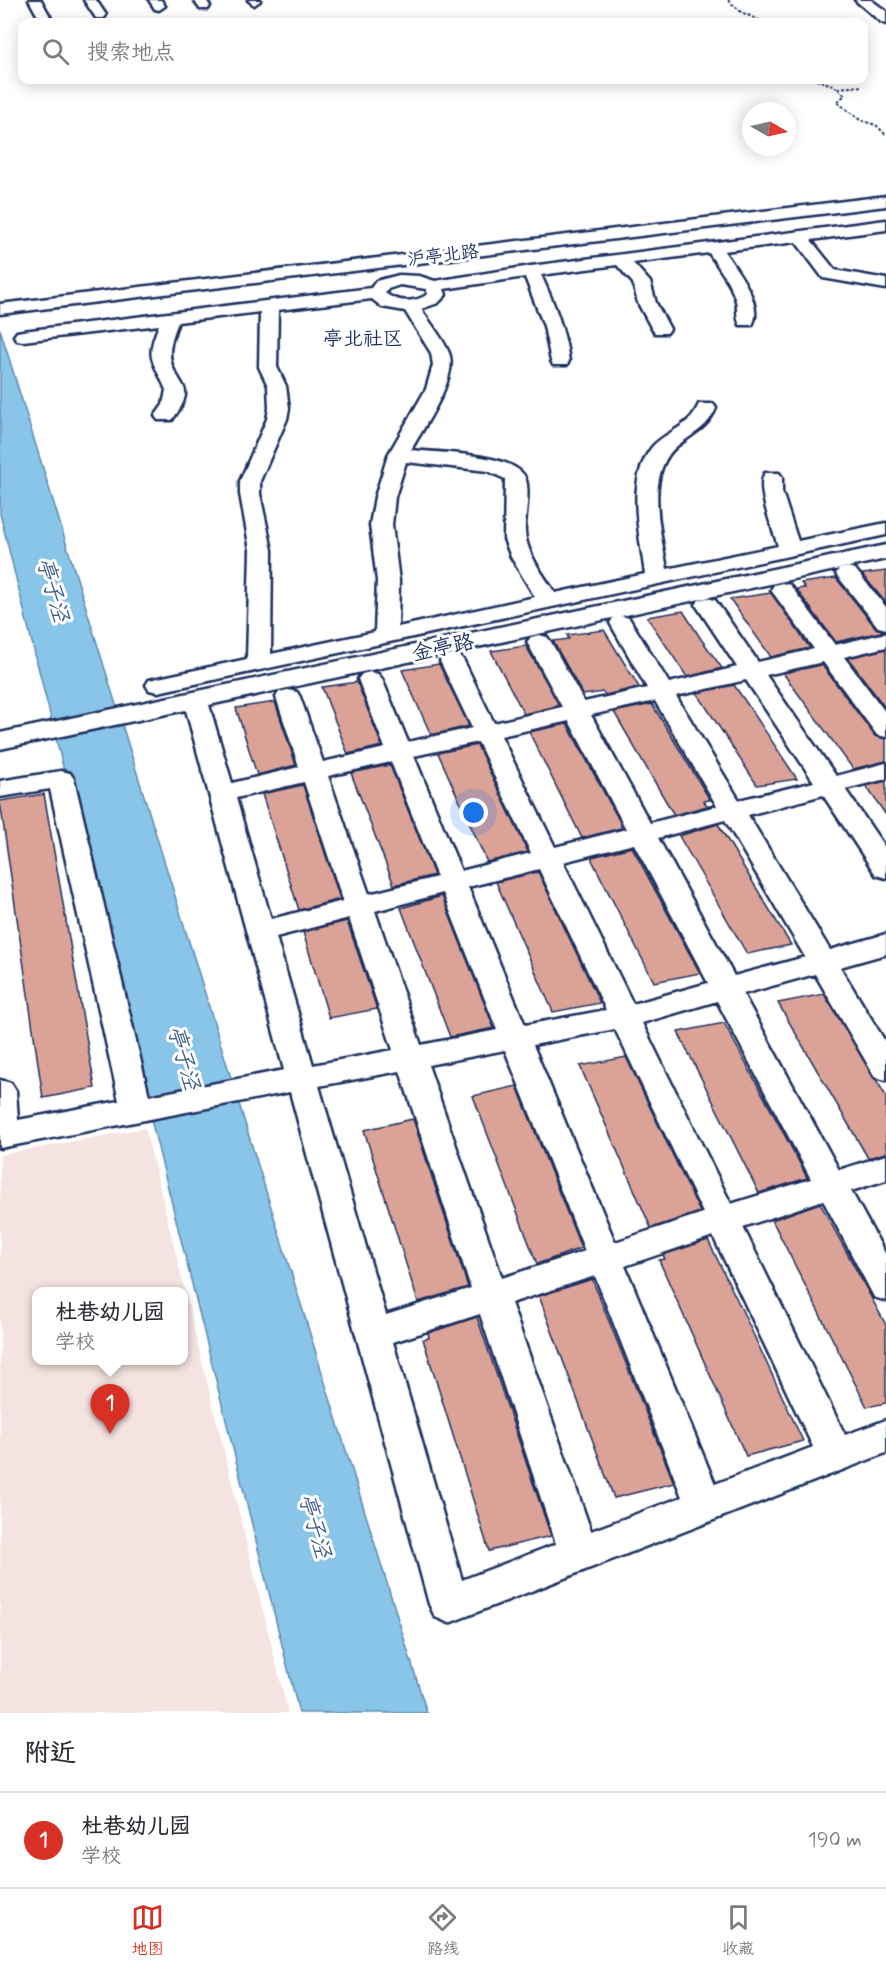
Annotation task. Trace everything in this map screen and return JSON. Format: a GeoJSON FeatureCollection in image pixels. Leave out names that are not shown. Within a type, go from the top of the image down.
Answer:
{"type":"FeatureCollection","features":[{"type":"Feature","properties":{"kind":"highway"},"geometry":{"type":"LineString","coordinates":[[864,0],[886,17]]}},
{"type":"Feature","properties":{"kind":"street"},"geometry":{"type":"LineString","coordinates":[[35,0],[45,18]]}},
{"type":"Feature","properties":{"kind":"street"},"geometry":{"type":"LineString","coordinates":[[90,0],[100,15]]}},
{"type":"Feature","properties":{"kind":"street","name":"沪亭北路"},"geometry":{"type":"LineString","coordinates":[[5,309],[886,201]]}},
{"type":"Feature","properties":{"kind":"street"},"geometry":{"type":"LineString","coordinates":[[23,336],[269,308],[383,288],[409,280],[434,286],[531,271],[886,225]]}},
{"type":"Feature","properties":{"kind":"street"},"geometry":{"type":"LineString","coordinates":[[800,236],[829,273],[886,284]]}},
{"type":"Feature","properties":{"kind":"street"},"geometry":{"type":"LineString","coordinates":[[714,248],[744,298],[748,310],[746,321]]}},
{"type":"Feature","properties":{"kind":"street"},"geometry":{"type":"LineString","coordinates":[[621,260],[641,282],[647,303],[661,328]]}},
{"type":"Feature","properties":{"kind":"street"},"geometry":{"type":"LineString","coordinates":[[400,261],[409,280]]}},
{"type":"Feature","properties":{"kind":"street"},"geometry":{"type":"LineString","coordinates":[[380,263],[384,301],[410,305],[434,298],[437,290],[434,286]]}},
{"type":"Feature","properties":{"kind":"street"},"geometry":{"type":"LineString","coordinates":[[531,271],[556,330],[560,362]]}},
{"type":"Feature","properties":{"kind":"street"},"geometry":{"type":"LineString","coordinates":[[386,636],[388,581],[381,525],[385,497],[398,455],[435,389],[442,365],[440,353],[410,305]]}},
{"type":"Feature","properties":{"kind":"street"},"geometry":{"type":"LineString","coordinates":[[260,663],[261,550],[250,494],[250,481],[277,419],[279,408],[277,386],[268,367],[269,308]]}},
{"type":"Feature","properties":{"kind":"street"},"geometry":{"type":"LineString","coordinates":[[165,416],[176,402],[177,394],[160,356],[161,343],[171,319]]}},
{"type":"Feature","properties":{"kind":"street"},"geometry":{"type":"LineString","coordinates":[[657,578],[648,504],[650,477],[659,453],[677,436],[698,423],[704,416],[706,408]]}},
{"type":"Feature","properties":{"kind":"street"},"geometry":{"type":"LineString","coordinates":[[398,455],[490,465],[504,469],[515,477],[518,488],[514,529],[518,548],[549,601]]}},
{"type":"Feature","properties":{"kind":"street"},"geometry":{"type":"LineString","coordinates":[[771,477],[772,492],[790,549]]}},
{"type":"Feature","properties":{"kind":"street"},"geometry":{"type":"LineString","coordinates":[[158,685],[886,529]]}},
{"type":"Feature","properties":{"kind":"street","name":"金亭路"},"geometry":{"type":"LineString","coordinates":[[0,741],[886,552]]}},
{"type":"Feature","properties":{"kind":"street"},"geometry":{"type":"LineString","coordinates":[[847,574],[886,622]]}},
{"type":"Feature","properties":{"kind":"street"},"geometry":{"type":"LineString","coordinates":[[782,590],[886,730]]}},
{"type":"Feature","properties":{"kind":"street"},"geometry":{"type":"LineString","coordinates":[[707,605],[886,869]]}},
{"type":"Feature","properties":{"kind":"street"},"geometry":{"type":"LineString","coordinates":[[621,623],[886,1069]]}},
{"type":"Feature","properties":{"kind":"street"},"geometry":{"type":"LineString","coordinates":[[222,793],[886,640]]}},
{"type":"Feature","properties":{"kind":"street"},"geometry":{"type":"LineString","coordinates":[[539,642],[886,1287]]}},
{"type":"Feature","properties":{"kind":"street"},"geometry":{"type":"LineString","coordinates":[[452,661],[836,1455]]}},
{"type":"Feature","properties":{"kind":"street"},"geometry":{"type":"LineString","coordinates":[[370,679],[705,1506]]}},
{"type":"Feature","properties":{"kind":"street"},"geometry":{"type":"LineString","coordinates":[[288,697],[579,1554]]}},
{"type":"Feature","properties":{"kind":"street"},"geometry":{"type":"LineString","coordinates":[[196,701],[449,1604],[886,1436]]}},
{"type":"Feature","properties":{"kind":"street"},"geometry":{"type":"LineString","coordinates":[[261,931],[886,771]]}},
{"type":"Feature","properties":{"kind":"street"},"geometry":{"type":"LineString","coordinates":[[0,789],[62,779],[148,1108]]}},
{"type":"Feature","properties":{"kind":"street"},"geometry":{"type":"LineString","coordinates":[[0,1091],[2,1136],[624,1017],[886,944]]}},
{"type":"Feature","properties":{"kind":"street"},"geometry":{"type":"LineString","coordinates":[[373,1334],[886,1167]]}},
{"type":"Feature","properties":{"kind":"path"},"geometry":{"type":"LineString","coordinates":[[728,0],[741,12],[758,18]]}},
{"type":"Feature","properties":{"kind":"path"},"geometry":{"type":"LineString","coordinates":[[831,84],[845,95],[837,102],[860,120],[876,125],[886,135]]}},
{"type":"Feature","properties":{"kind":"path"},"geometry":{"type":"LineString","coordinates":[[837,88],[863,86]]}},
{"type":"Feature","properties":{"kind":"shaded area"},"geometry":{"type":"Polygon","coordinates":[[[145,1128],[184,1287],[32,1287],[32,1365],[188,1365],[188,1304],[288,1713],[0,1713],[0,1155],[145,1128]]]}},
{"type":"Feature","properties":{"kind":"water","name":"亭子泾"},"geometry":{"type":"Polygon","coordinates":[[[0,329],[427,1713],[299,1713],[0,514],[0,329]]]}},
{"type":"Feature","properties":{"kind":"building"},"geometry":{"type":"Polygon","coordinates":[[[886,571],[886,603],[862,574],[886,571]]]}},
{"type":"Feature","properties":{"kind":"building"},"geometry":{"type":"Polygon","coordinates":[[[836,578],[876,628],[885,631],[836,642],[796,589],[805,588],[801,583],[836,578]]]}},
{"type":"Feature","properties":{"kind":"building"},"geometry":{"type":"Polygon","coordinates":[[[771,593],[810,648],[771,657],[730,599],[771,593]]]}},
{"type":"Feature","properties":{"kind":"building"},"geometry":{"type":"Polygon","coordinates":[[[683,611],[722,668],[687,677],[647,617],[683,611]]]}},
{"type":"Feature","properties":{"kind":"building"},"geometry":{"type":"Polygon","coordinates":[[[604,630],[639,687],[605,695],[603,692],[583,695],[553,641],[569,639],[567,635],[604,630]]]}},
{"type":"Feature","properties":{"kind":"building"},"geometry":{"type":"Polygon","coordinates":[[[526,646],[558,703],[557,706],[524,714],[491,651],[526,646]]]}},
{"type":"Feature","properties":{"kind":"building"},"geometry":{"type":"Polygon","coordinates":[[[886,649],[886,709],[848,658],[886,649]]]}},
{"type":"Feature","properties":{"kind":"building"},"geometry":{"type":"Polygon","coordinates":[[[439,664],[469,726],[431,735],[402,670],[439,664]]]}},
{"type":"Feature","properties":{"kind":"building"},"geometry":{"type":"Polygon","coordinates":[[[822,665],[875,736],[886,739],[886,761],[853,769],[783,673],[822,665]]]}},
{"type":"Feature","properties":{"kind":"building"},"geometry":{"type":"Polygon","coordinates":[[[357,682],[382,746],[348,754],[322,687],[357,682]]]}},
{"type":"Feature","properties":{"kind":"building"},"geometry":{"type":"Polygon","coordinates":[[[734,685],[797,779],[757,785],[697,693],[734,685]]]}},
{"type":"Feature","properties":{"kind":"building"},"geometry":{"type":"Polygon","coordinates":[[[275,702],[296,765],[257,775],[236,708],[275,702]]]}},
{"type":"Feature","properties":{"kind":"building"},"geometry":{"type":"Polygon","coordinates":[[[652,704],[710,800],[704,801],[707,806],[674,815],[614,712],[652,704]]]}},
{"type":"Feature","properties":{"kind":"building"},"geometry":{"type":"Polygon","coordinates":[[[567,724],[621,824],[621,828],[582,838],[529,732],[567,724]]]}},
{"type":"Feature","properties":{"kind":"building"},"geometry":{"type":"Polygon","coordinates":[[[477,745],[528,852],[487,862],[438,753],[477,745]]]}},
{"type":"Feature","properties":{"kind":"building"},"geometry":{"type":"Polygon","coordinates":[[[390,765],[434,875],[394,885],[351,773],[390,765]]]}},
{"type":"Feature","properties":{"kind":"building"},"geometry":{"type":"Polygon","coordinates":[[[886,781],[886,815],[866,786],[886,781]]]}},
{"type":"Feature","properties":{"kind":"building"},"geometry":{"type":"Polygon","coordinates":[[[303,785],[340,899],[299,910],[262,794],[303,785]]]}},
{"type":"Feature","properties":{"kind":"building"},"geometry":{"type":"Polygon","coordinates":[[[44,794],[95,1088],[43,1098],[0,801],[44,794]]]}},
{"type":"Feature","properties":{"kind":"building"},"geometry":{"type":"Polygon","coordinates":[[[718,824],[791,945],[747,954],[679,836],[718,824]]]}},
{"type":"Feature","properties":{"kind":"building"},"geometry":{"type":"Polygon","coordinates":[[[632,847],[700,973],[654,982],[592,860],[592,857],[632,847]]]}},
{"type":"Feature","properties":{"kind":"building"},"geometry":{"type":"Polygon","coordinates":[[[538,872],[600,1003],[553,1012],[496,882],[538,872]]]}},
{"type":"Feature","properties":{"kind":"building"},"geometry":{"type":"Polygon","coordinates":[[[442,896],[494,1028],[450,1037],[401,908],[442,896]]]}},
{"type":"Feature","properties":{"kind":"building"},"geometry":{"type":"Polygon","coordinates":[[[347,921],[377,1009],[329,1018],[303,932],[347,921]]]}},
{"type":"Feature","properties":{"kind":"building"},"geometry":{"type":"Polygon","coordinates":[[[824,994],[886,1096],[886,1153],[868,1158],[778,1003],[824,994]]]}},
{"type":"Feature","properties":{"kind":"building"},"geometry":{"type":"Polygon","coordinates":[[[724,1023],[807,1178],[759,1193],[678,1032],[724,1023]]]}},
{"type":"Feature","properties":{"kind":"building"},"geometry":{"type":"Polygon","coordinates":[[[626,1057],[700,1212],[651,1228],[580,1066],[626,1057]]]}},
{"type":"Feature","properties":{"kind":"building"},"geometry":{"type":"Polygon","coordinates":[[[517,1086],[581,1248],[537,1264],[473,1096],[517,1086]]]}},
{"type":"Feature","properties":{"kind":"building"},"geometry":{"type":"Polygon","coordinates":[[[413,1119],[468,1287],[418,1302],[364,1130],[413,1119]]]}},
{"type":"Feature","properties":{"kind":"building"},"geometry":{"type":"Polygon","coordinates":[[[820,1203],[886,1325],[886,1403],[867,1407],[772,1220],[820,1203]]]}},
{"type":"Feature","properties":{"kind":"building"},"geometry":{"type":"Polygon","coordinates":[[[708,1240],[803,1441],[746,1456],[659,1260],[665,1259],[663,1255],[708,1240]]]}},
{"type":"Feature","properties":{"kind":"building"},"geometry":{"type":"Polygon","coordinates":[[[592,1279],[674,1483],[614,1498],[539,1296],[592,1279]]]}},
{"type":"Feature","properties":{"kind":"building"},"geometry":{"type":"Polygon","coordinates":[[[477,1317],[551,1536],[489,1551],[423,1339],[429,1338],[428,1333],[477,1317]]]}},
{"type":"Feature","properties":{"kind":"place","name":"杜巷幼儿园"},"geometry":{"type":"Point","coordinates":[110,1434]}},
{"type":"Feature","properties":{"kind":"district","name":"亭北社区"},"geometry":{"type":"Point","coordinates":[363,339]}}]}
